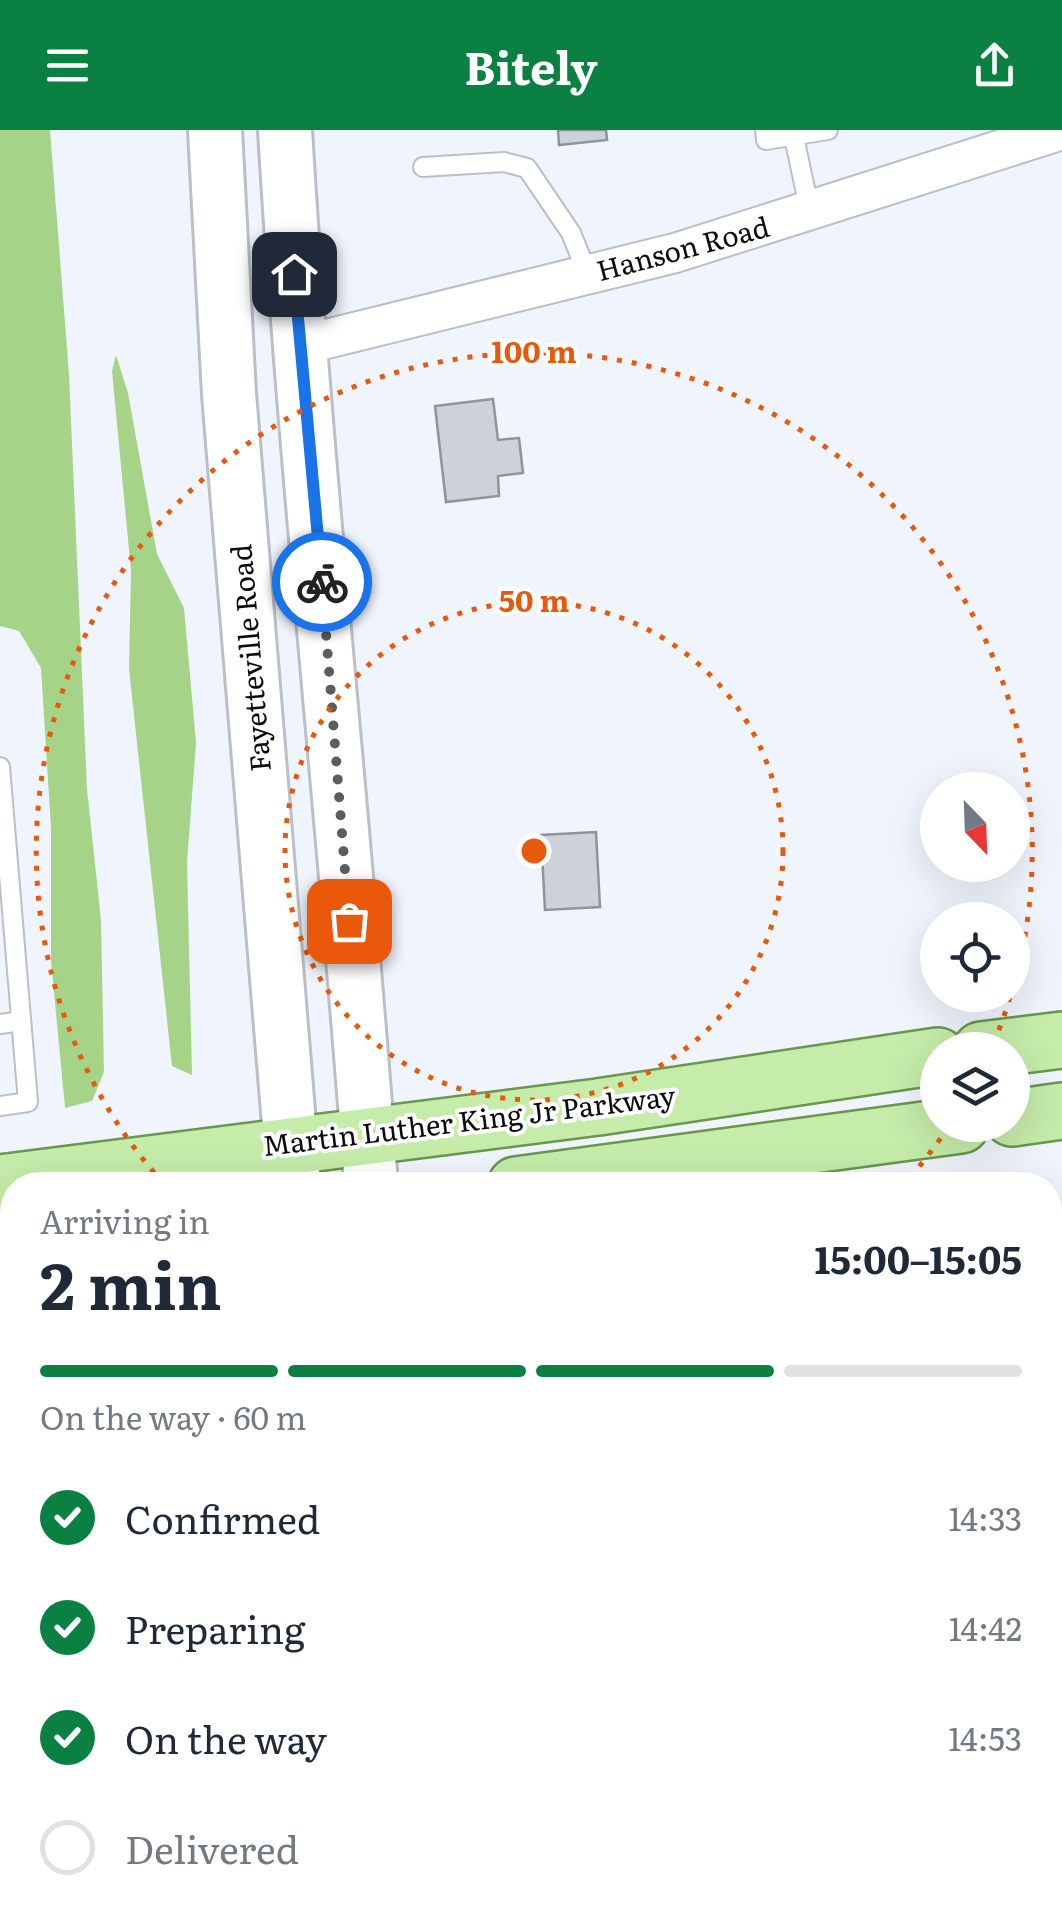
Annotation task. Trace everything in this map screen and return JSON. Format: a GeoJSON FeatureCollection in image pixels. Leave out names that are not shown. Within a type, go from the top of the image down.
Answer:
{"type":"FeatureCollection","features":[{"type":"Feature","properties":{"kind":"main road","name":"Fayetteville Road"},"geometry":{"type":"LineString","coordinates":[[214,130],[229,394],[293,1165]]}},
{"type":"Feature","properties":{"kind":"main road"},"geometry":{"type":"LineString","coordinates":[[285,130],[298,346],[332,688],[369,1160]]}},
{"type":"Feature","properties":{"kind":"main road"},"geometry":{"type":"LineString","coordinates":[[1030,1044],[1062,1040]]}},
{"type":"Feature","properties":{"kind":"main road","name":"Martin Luther King Jr Parkway"},"geometry":{"type":"LineString","coordinates":[[179,1172],[369,1160],[920,1059]]}},
{"type":"Feature","properties":{"kind":"main road"},"geometry":{"type":"LineString","coordinates":[[1030,1115],[1062,1111]]}},
{"type":"Feature","properties":{"kind":"main road"},"geometry":{"type":"LineString","coordinates":[[612,1172],[920,1131]]}},
{"type":"Feature","properties":{"kind":"street","name":"Hanson Road"},"geometry":{"type":"LineString","coordinates":[[298,346],[588,275],[810,212],[1062,130]]}},
{"type":"Feature","properties":{"kind":"lane"},"geometry":{"type":"LineString","coordinates":[[765,130],[766,140],[828,130]]}},
{"type":"Feature","properties":{"kind":"lane"},"geometry":{"type":"LineString","coordinates":[[794,137],[810,212]]}},
{"type":"Feature","properties":{"kind":"lane"},"geometry":{"type":"LineString","coordinates":[[422,168],[504,162],[527,168],[562,217],[588,275]]}},
{"type":"Feature","properties":{"kind":"lane"},"geometry":{"type":"LineString","coordinates":[[0,767],[7,931],[28,1102],[0,1106]]}},
{"type":"Feature","properties":{"kind":"lane"},"geometry":{"type":"LineString","coordinates":[[0,1024],[21,1021]]}},
{"type":"Feature","properties":{"kind":"green space"},"geometry":{"type":"Polygon","coordinates":[[[0,130],[50,130],[69,374],[87,789],[101,920],[104,1072],[92,1101],[65,1108],[51,960],[51,828],[41,668],[19,631],[0,626],[0,130]]]}},
{"type":"Feature","properties":{"kind":"green space"},"geometry":{"type":"Polygon","coordinates":[[[116,355],[128,393],[157,554],[184,608],[196,743],[187,862],[192,1075],[172,1066],[129,669],[131,571],[112,371],[116,355]]]}},
{"type":"Feature","properties":{"kind":"building"},"geometry":{"type":"Polygon","coordinates":[[[558,130],[606,130],[607,140],[559,145],[558,130]]]}},
{"type":"Feature","properties":{"kind":"building"},"geometry":{"type":"Polygon","coordinates":[[[493,399],[498,440],[519,438],[523,473],[498,476],[499,496],[446,502],[435,406],[493,399]]]}},
{"type":"Feature","properties":{"kind":"building"},"geometry":{"type":"Polygon","coordinates":[[[596,832],[600,907],[545,910],[541,835],[596,832]]]}},
{"type":"Feature","properties":{"kind":"way so far"},"geometry":{"type":"LineString","coordinates":[[322,582],[349,921]]}},
{"type":"Feature","properties":{"kind":"route"},"geometry":{"type":"LineString","coordinates":[[294,274],[322,582]]}}]}
